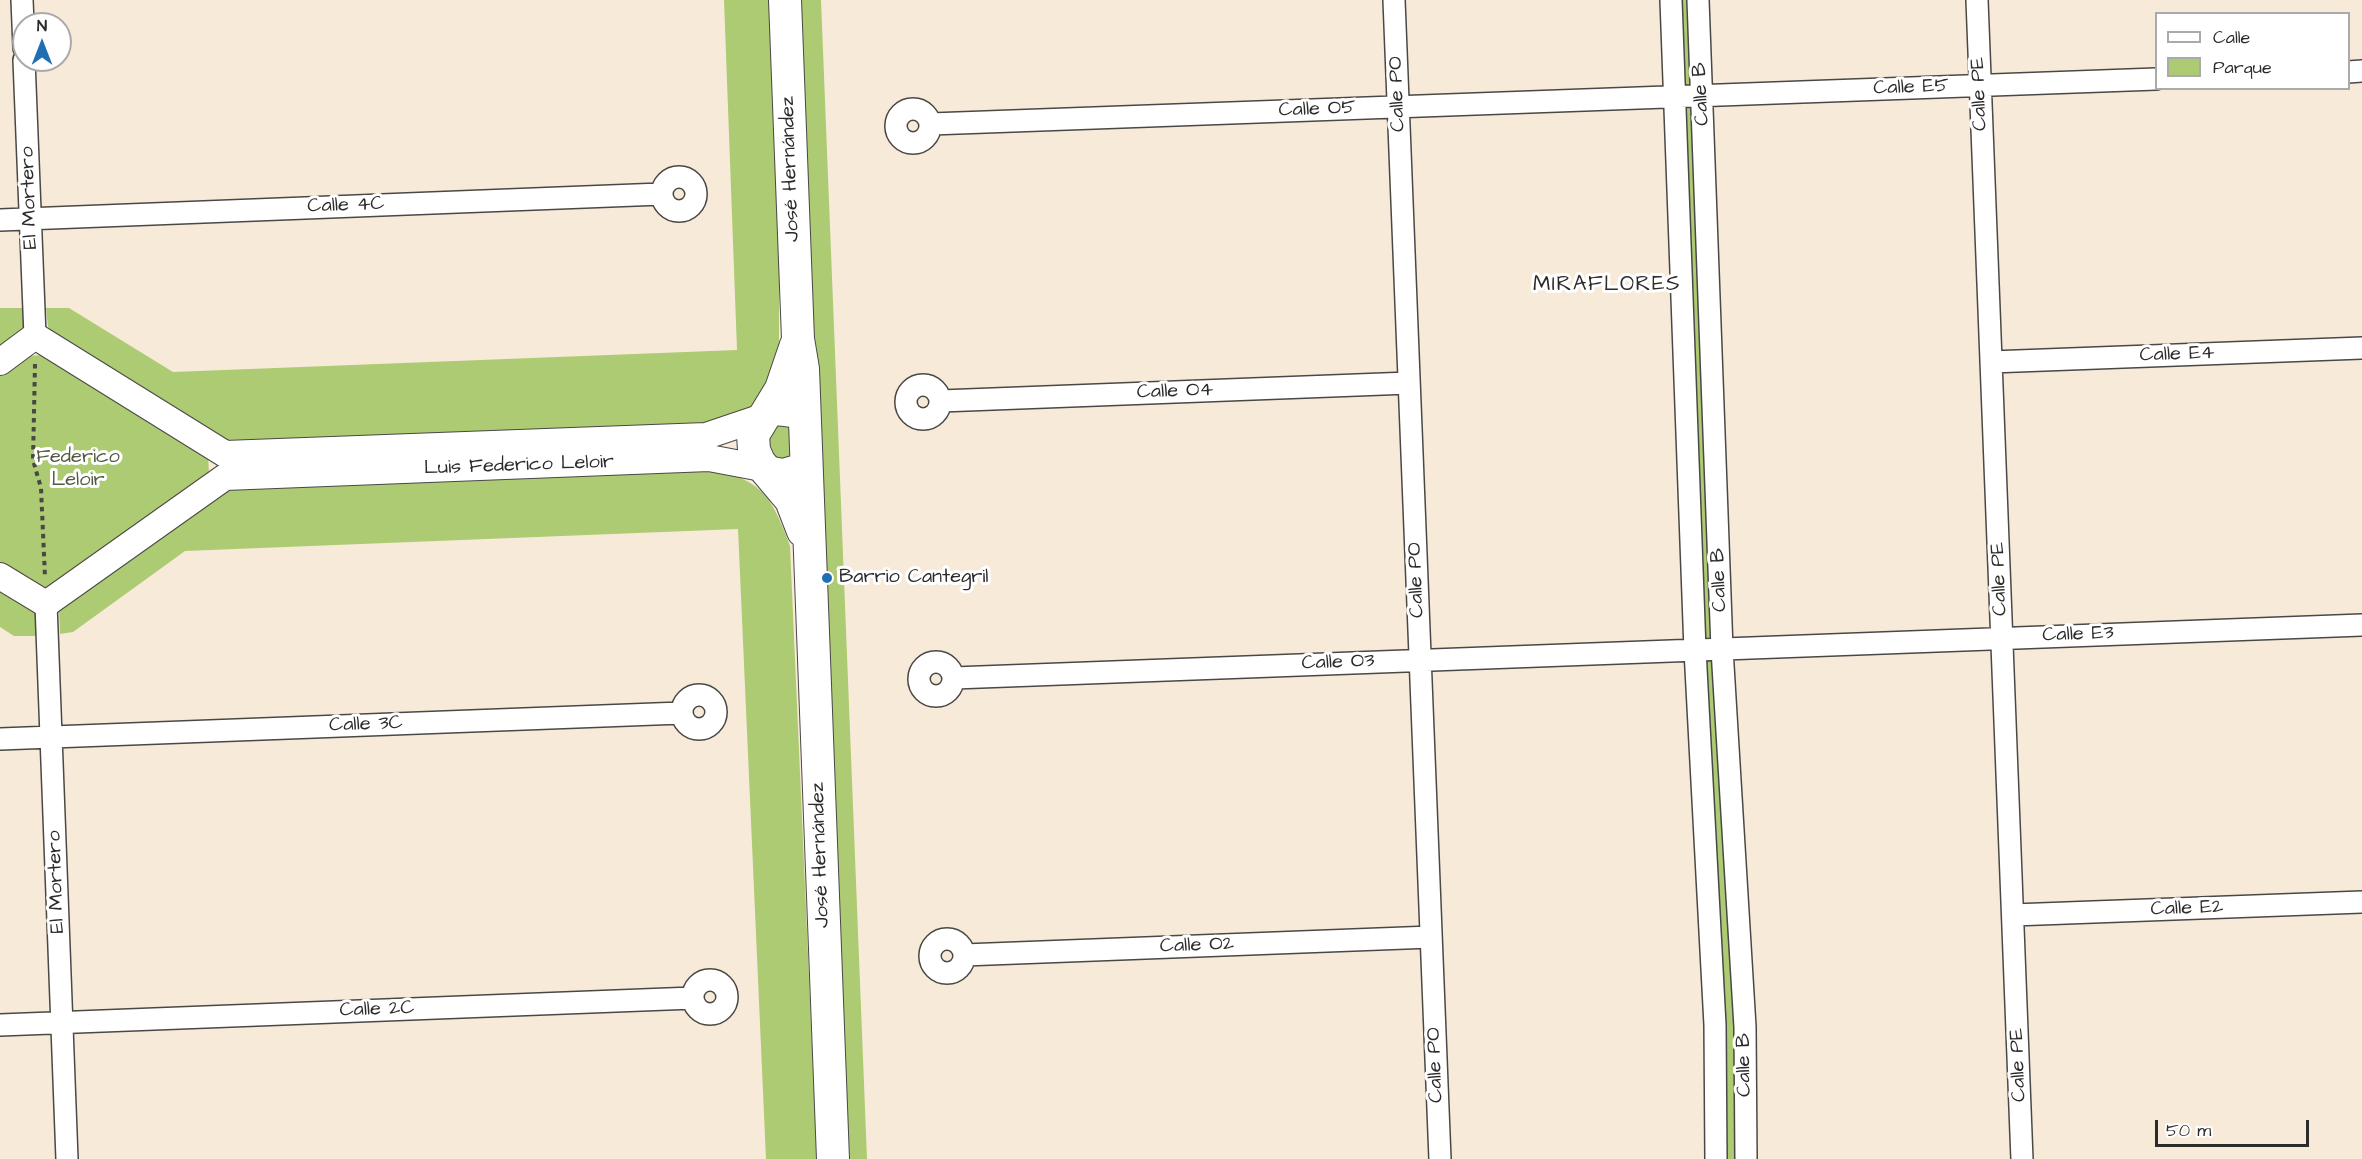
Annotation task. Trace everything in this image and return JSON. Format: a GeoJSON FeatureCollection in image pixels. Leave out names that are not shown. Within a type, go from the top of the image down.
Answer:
{"type":"FeatureCollection","features":[{"type":"Feature","properties":{"kind":"main road","name":"José Hernández"},"geometry":{"type":"LineString","coordinates":[[785,0],[798,339],[803,369],[833,1159]]}},
{"type":"Feature","properties":{"kind":"main road","name":"José Hernández"},"geometry":{"type":"LineString","coordinates":[[798,339],[781,388],[753,435],[754,450],[759,462],[791,500],[809,551]]}},
{"type":"Feature","properties":{"kind":"street","name":"Calle PO"},"geometry":{"type":"LineString","coordinates":[[1394,0],[1440,1159]]}},
{"type":"Feature","properties":{"kind":"street","name":"Calle B"},"geometry":{"type":"LineString","coordinates":[[1671,0],[1695,650],[1715,1025],[1716,1159]]}},
{"type":"Feature","properties":{"kind":"street","name":"Calle B"},"geometry":{"type":"LineString","coordinates":[[1698,0],[1722,649],[1745,1027],[1746,1159]]}},
{"type":"Feature","properties":{"kind":"street","name":"Calle PE"},"geometry":{"type":"LineString","coordinates":[[1977,0],[2022,1159]]}},
{"type":"Feature","properties":{"kind":"street","name":"El Mortero"},"geometry":{"type":"LineString","coordinates":[[25,72],[36,336]]}},
{"type":"Feature","properties":{"kind":"street","name":"Calle E5"},"geometry":{"type":"LineString","coordinates":[[1702,96],[2155,79]]}},
{"type":"Feature","properties":{"kind":"street","name":"Calle O5"},"geometry":{"type":"LineString","coordinates":[[931,124],[1702,96]]}},
{"type":"Feature","properties":{"kind":"street","name":"Calle 4C"},"geometry":{"type":"LineString","coordinates":[[0,220],[661,194]]}},
{"type":"Feature","properties":{"kind":"street"},"geometry":{"type":"LineString","coordinates":[[0,362],[36,336],[225,465],[46,604],[0,576]]}},
{"type":"Feature","properties":{"kind":"street","name":"Calle E4"},"geometry":{"type":"LineString","coordinates":[[1991,362],[2362,348]]}},
{"type":"Feature","properties":{"kind":"street","name":"Calle O4"},"geometry":{"type":"LineString","coordinates":[[941,401],[1409,383]]}},
{"type":"Feature","properties":{"kind":"street","name":"Luis Federico Leloir"},"geometry":{"type":"LineString","coordinates":[[225,465],[706,436],[777,412],[793,414],[805,422]]}},
{"type":"Feature","properties":{"kind":"street","name":"Luis Federico Leloir"},"geometry":{"type":"LineString","coordinates":[[225,465],[709,459],[738,462],[768,471],[783,472],[797,468],[806,458]]}},
{"type":"Feature","properties":{"kind":"street","name":"El Mortero"},"geometry":{"type":"LineString","coordinates":[[46,604],[67,1159]]}},
{"type":"Feature","properties":{"kind":"street","name":"Calle E3"},"geometry":{"type":"LineString","coordinates":[[1722,649],[2362,625]]}},
{"type":"Feature","properties":{"kind":"street","name":"Calle O3"},"geometry":{"type":"LineString","coordinates":[[954,678],[1722,649]]}},
{"type":"Feature","properties":{"kind":"street","name":"Calle 3C"},"geometry":{"type":"LineString","coordinates":[[0,739],[681,713]]}},
{"type":"Feature","properties":{"kind":"street","name":"Calle E2"},"geometry":{"type":"LineString","coordinates":[[2013,915],[2362,902]]}},
{"type":"Feature","properties":{"kind":"street","name":"Calle O2"},"geometry":{"type":"LineString","coordinates":[[964,955],[1431,937]]}},
{"type":"Feature","properties":{"kind":"street","name":"Calle 2C"},"geometry":{"type":"LineString","coordinates":[[0,1025],[693,998]]}},
{"type":"Feature","properties":{"kind":"path"},"geometry":{"type":"LineString","coordinates":[[36,336],[33,460],[41,488],[46,604]]}},
{"type":"Feature","properties":{"kind":"green space"},"geometry":{"type":"Polygon","coordinates":[[[724,0],[769,0],[779,238],[777,360],[762,396],[756,403],[739,414],[707,428],[242,445],[221,441],[54,336],[48,327],[46,308],[69,308],[173,372],[737,350],[724,0]]]}},
{"type":"Feature","properties":{"kind":"green space"},"geometry":{"type":"Polygon","coordinates":[[[785,0],[821,0],[867,1159],[833,1159],[809,551],[768,471],[768,407],[791,364],[785,0]]]}},
{"type":"Feature","properties":{"kind":"green space"},"geometry":{"type":"Polygon","coordinates":[[[1671,0],[1698,0],[1746,1159],[1716,1159],[1671,0]]]}},
{"type":"Feature","properties":{"kind":"green space"},"geometry":{"type":"Polygon","coordinates":[[[0,308],[27,308],[27,329],[0,355],[0,308]]]}},
{"type":"Feature","properties":{"kind":"green space","name":"Federico Leloir"},"geometry":{"type":"Polygon","coordinates":[[[42,355],[208,456],[209,473],[50,590],[39,590],[0,566],[0,376],[29,356],[42,355]]]}},
{"type":"Feature","properties":{"kind":"green space"},"geometry":{"type":"Polygon","coordinates":[[[695,464],[732,475],[757,488],[774,509],[790,546],[817,1159],[766,1159],[738,529],[185,551],[73,632],[60,634],[59,609],[222,489],[695,464]]]}},
{"type":"Feature","properties":{"kind":"green space"},"geometry":{"type":"Polygon","coordinates":[[[0,585],[38,614],[39,636],[14,636],[0,627],[0,585]]]}},
{"type":"Feature","properties":{"kind":"place","name":"Barrio Cantegril"},"geometry":{"type":"Point","coordinates":[827,578]}},
{"type":"Feature","properties":{"kind":"district","name":"MIRAFLORES"},"geometry":{"type":"Point","coordinates":[1607,286]}}]}
